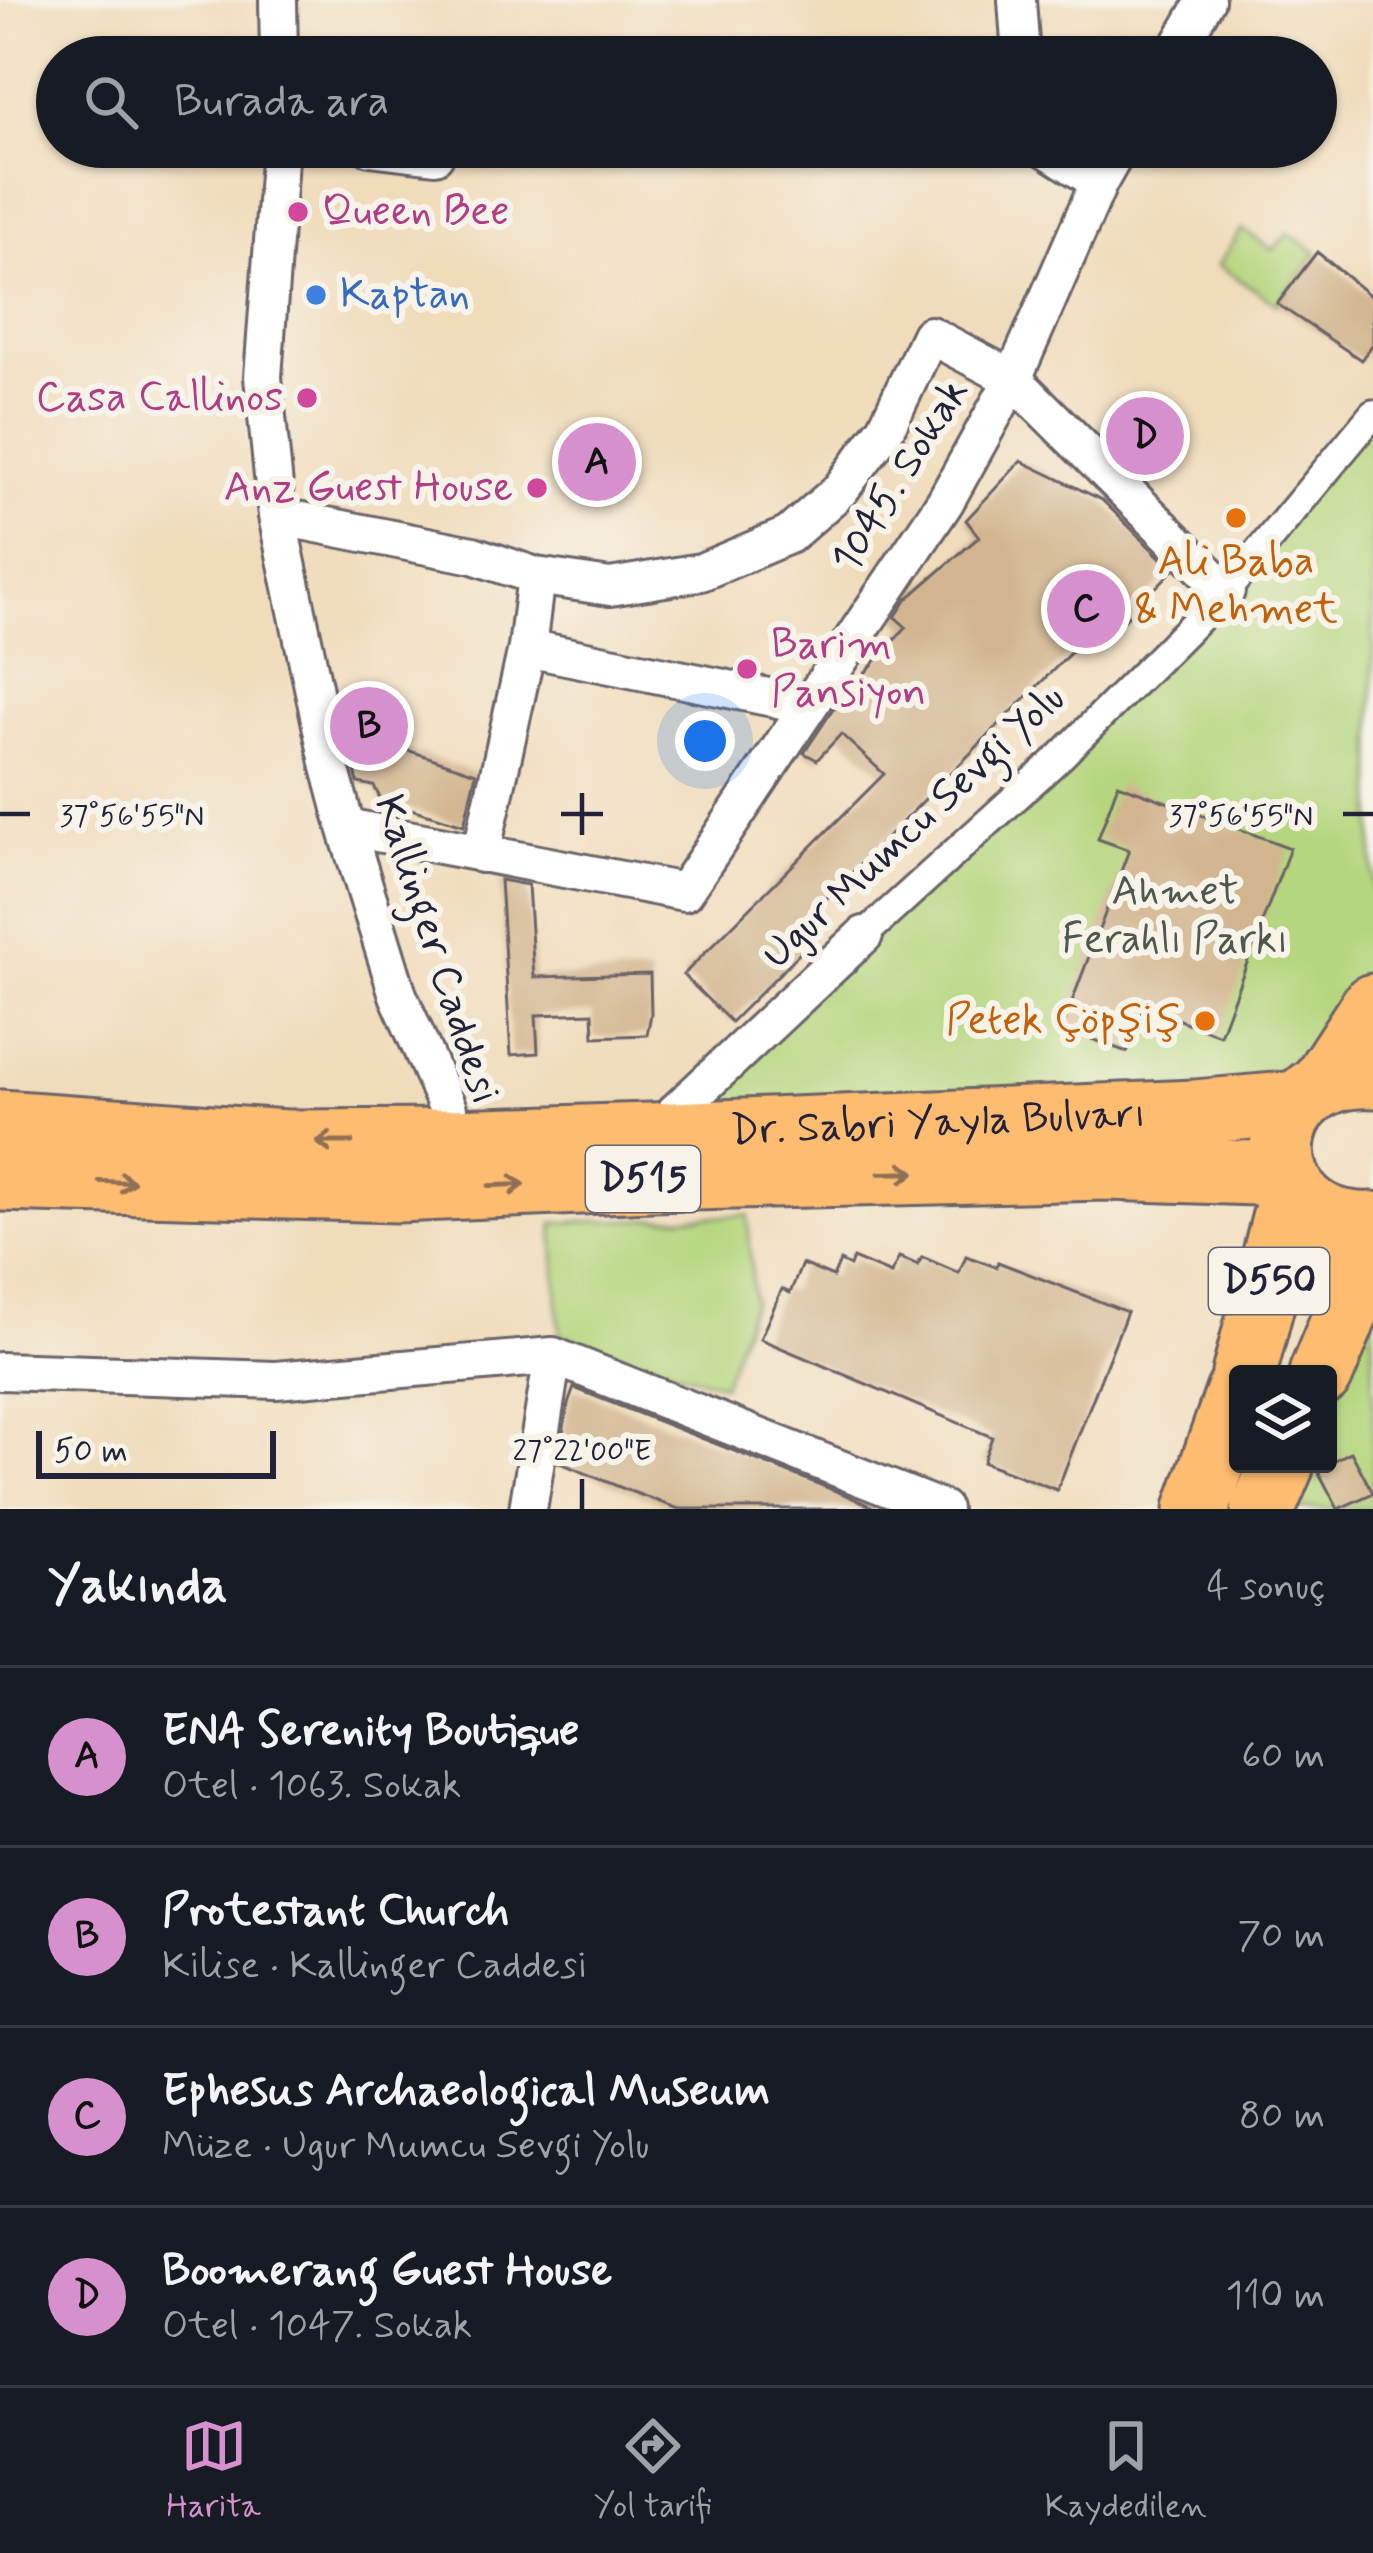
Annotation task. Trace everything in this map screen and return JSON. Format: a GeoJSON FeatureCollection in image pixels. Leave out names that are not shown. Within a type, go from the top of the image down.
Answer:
{"type":"FeatureCollection","features":[{"type":"Feature","properties":{"kind":"highway"},"geometry":{"type":"LineString","coordinates":[[1373,1006],[1331,1088],[1289,1119],[1282,1155],[1289,1181],[1307,1206],[1350,1226],[1373,1225]]}},
{"type":"Feature","properties":{"kind":"highway","name":"Dr. Sabri Yayla Bulvarı"},"geometry":{"type":"LineString","coordinates":[[0,1122],[286,1142],[650,1136],[1171,1114],[1331,1088]]}},
{"type":"Feature","properties":{"kind":"highway","name":"Dr. Sabri Yayla Bulvarı"},"geometry":{"type":"LineString","coordinates":[[0,1179],[398,1190],[1106,1168],[1289,1181]]}},
{"type":"Feature","properties":{"kind":"highway","name":"D550"},"geometry":{"type":"LineString","coordinates":[[1246,1365],[1289,1181]]}},
{"type":"Feature","properties":{"kind":"highway","name":"D550"},"geometry":{"type":"LineString","coordinates":[[1326,1365],[1373,1225]]}},
{"type":"Feature","properties":{"kind":"highway"},"geometry":{"type":"LineString","coordinates":[[1197,1509],[1229,1418]]}},
{"type":"Feature","properties":{"kind":"highway"},"geometry":{"type":"LineString","coordinates":[[1263,1509],[1278,1473]]}},
{"type":"Feature","properties":{"kind":"street"},"geometry":{"type":"LineString","coordinates":[[278,0],[279,36]]}},
{"type":"Feature","properties":{"kind":"street"},"geometry":{"type":"LineString","coordinates":[[1017,0],[1020,36]]}},
{"type":"Feature","properties":{"kind":"street"},"geometry":{"type":"LineString","coordinates":[[1185,36],[1206,0]]}},
{"type":"Feature","properties":{"kind":"street","name":"Kallinger Caddesi"},"geometry":{"type":"LineString","coordinates":[[278,168],[262,377],[278,516],[346,827],[398,994],[448,1109],[451,1141]]}},
{"type":"Feature","properties":{"kind":"street"},"geometry":{"type":"LineString","coordinates":[[1077,168],[1099,182]]}},
{"type":"Feature","properties":{"kind":"street","name":"1045. Sokak"},"geometry":{"type":"LineString","coordinates":[[481,854],[684,892],[945,502],[1013,379],[1107,168]]}},
{"type":"Feature","properties":{"kind":"street"},"geometry":{"type":"LineString","coordinates":[[278,516],[473,555],[536,576],[610,587],[701,572],[789,535],[840,490],[886,428],[930,335],[1013,379],[1226,590]]}},
{"type":"Feature","properties":{"kind":"street","name":"Ugur Mumcu Sevgi Yolu"},"geometry":{"type":"LineString","coordinates":[[650,1136],[1060,757],[1226,590],[1373,414]]}},
{"type":"Feature","properties":{"kind":"street"},"geometry":{"type":"LineString","coordinates":[[346,827],[481,854],[527,648],[536,576]]}},
{"type":"Feature","properties":{"kind":"street"},"geometry":{"type":"LineString","coordinates":[[527,648],[807,705]]}},
{"type":"Feature","properties":{"kind":"street"},"geometry":{"type":"LineString","coordinates":[[528,1509],[553,1356]]}},
{"type":"Feature","properties":{"kind":"street"},"geometry":{"type":"LineString","coordinates":[[0,1371],[276,1380],[553,1356],[943,1509]]}},
{"type":"Feature","properties":{"kind":"green space"},"geometry":{"type":"Polygon","coordinates":[[[1242,229],[1273,250],[1288,233],[1317,252],[1277,304],[1218,265],[1242,229]]]}},
{"type":"Feature","properties":{"kind":"green space","name":"Ahmet Ferahlı Parkı"},"geometry":{"type":"Polygon","coordinates":[[[1373,414],[1373,1006],[1322,1084],[650,1135],[1060,757],[1373,414]]]}},
{"type":"Feature","properties":{"kind":"green space"},"geometry":{"type":"Polygon","coordinates":[[[748,1215],[753,1301],[723,1385],[560,1335],[553,1223],[748,1215]]]}},
{"type":"Feature","properties":{"kind":"green space"},"geometry":{"type":"Polygon","coordinates":[[[1373,1225],[1373,1509],[1263,1509],[1278,1473],[1337,1473],[1337,1365],[1331,1365],[1373,1225]]]}},
{"type":"Feature","properties":{"kind":"building"},"geometry":{"type":"Polygon","coordinates":[[[1317,252],[1373,298],[1373,344],[1361,360],[1277,304],[1317,252]]]}},
{"type":"Feature","properties":{"kind":"building"},"geometry":{"type":"Polygon","coordinates":[[[1021,461],[1102,500],[1173,570],[1119,625],[1105,618],[800,925],[814,939],[731,1022],[683,975],[884,774],[841,734],[817,760],[804,753],[846,690],[906,627],[895,617],[907,599],[979,537],[966,520],[1021,461]]]}},
{"type":"Feature","properties":{"kind":"building"},"geometry":{"type":"Polygon","coordinates":[[[338,697],[364,697],[364,705],[398,705],[401,748],[476,773],[464,825],[381,800],[374,786],[358,783],[338,697]]]}},
{"type":"Feature","properties":{"kind":"building"},"geometry":{"type":"Polygon","coordinates":[[[1118,784],[1290,848],[1220,1035],[1144,1007],[1127,1052],[1062,1028],[1129,850],[1098,839],[1118,784]]]}},
{"type":"Feature","properties":{"kind":"building"},"geometry":{"type":"Polygon","coordinates":[[[500,880],[528,885],[534,977],[650,974],[647,1035],[594,1037],[593,1013],[536,1015],[538,1053],[511,1055],[500,880]]]}},
{"type":"Feature","properties":{"kind":"building"},"geometry":{"type":"Polygon","coordinates":[[[966,1256],[996,1267],[998,1262],[1127,1312],[1057,1490],[983,1462],[992,1437],[760,1339],[782,1289],[790,1293],[802,1264],[833,1277],[840,1261],[850,1266],[853,1258],[891,1274],[899,1257],[918,1265],[922,1257],[959,1273],[966,1256]]]}},
{"type":"Feature","properties":{"kind":"building"},"geometry":{"type":"Polygon","coordinates":[[[574,1388],[877,1509],[679,1509],[627,1490],[558,1462],[574,1388]]]}},
{"type":"Feature","properties":{"kind":"building"},"geometry":{"type":"Polygon","coordinates":[[[1351,1452],[1373,1493],[1338,1509],[1319,1473],[1337,1473],[1337,1459],[1351,1452]]]}},
{"type":"Feature","properties":{"kind":"place","name":"Queen Bee"},"geometry":{"type":"Point","coordinates":[298,212]}},
{"type":"Feature","properties":{"kind":"place","name":"Kaptan"},"geometry":{"type":"Point","coordinates":[316,295]}},
{"type":"Feature","properties":{"kind":"place","name":"Casa Callinos"},"geometry":{"type":"Point","coordinates":[307,398]}},
{"type":"Feature","properties":{"kind":"place","name":"Boomerang Guest House"},"geometry":{"type":"Point","coordinates":[1145,436]}},
{"type":"Feature","properties":{"kind":"place","name":"ENA Serenity Boutique"},"geometry":{"type":"Point","coordinates":[597,462]}},
{"type":"Feature","properties":{"kind":"place","name":"Anz Guest House"},"geometry":{"type":"Point","coordinates":[537,488]}},
{"type":"Feature","properties":{"kind":"place","name":"Ali Baba & Mehmet"},"geometry":{"type":"Point","coordinates":[1236,518]}},
{"type":"Feature","properties":{"kind":"place","name":"Ephesus Archaeological Museum"},"geometry":{"type":"Point","coordinates":[1086,609]}},
{"type":"Feature","properties":{"kind":"place","name":"Barim Pansiyon"},"geometry":{"type":"Point","coordinates":[747,669]}},
{"type":"Feature","properties":{"kind":"place","name":"Protestant Church"},"geometry":{"type":"Point","coordinates":[369,726]}},
{"type":"Feature","properties":{"kind":"place","name":"Petek Çöpşiş"},"geometry":{"type":"Point","coordinates":[1205,1021]}}]}
